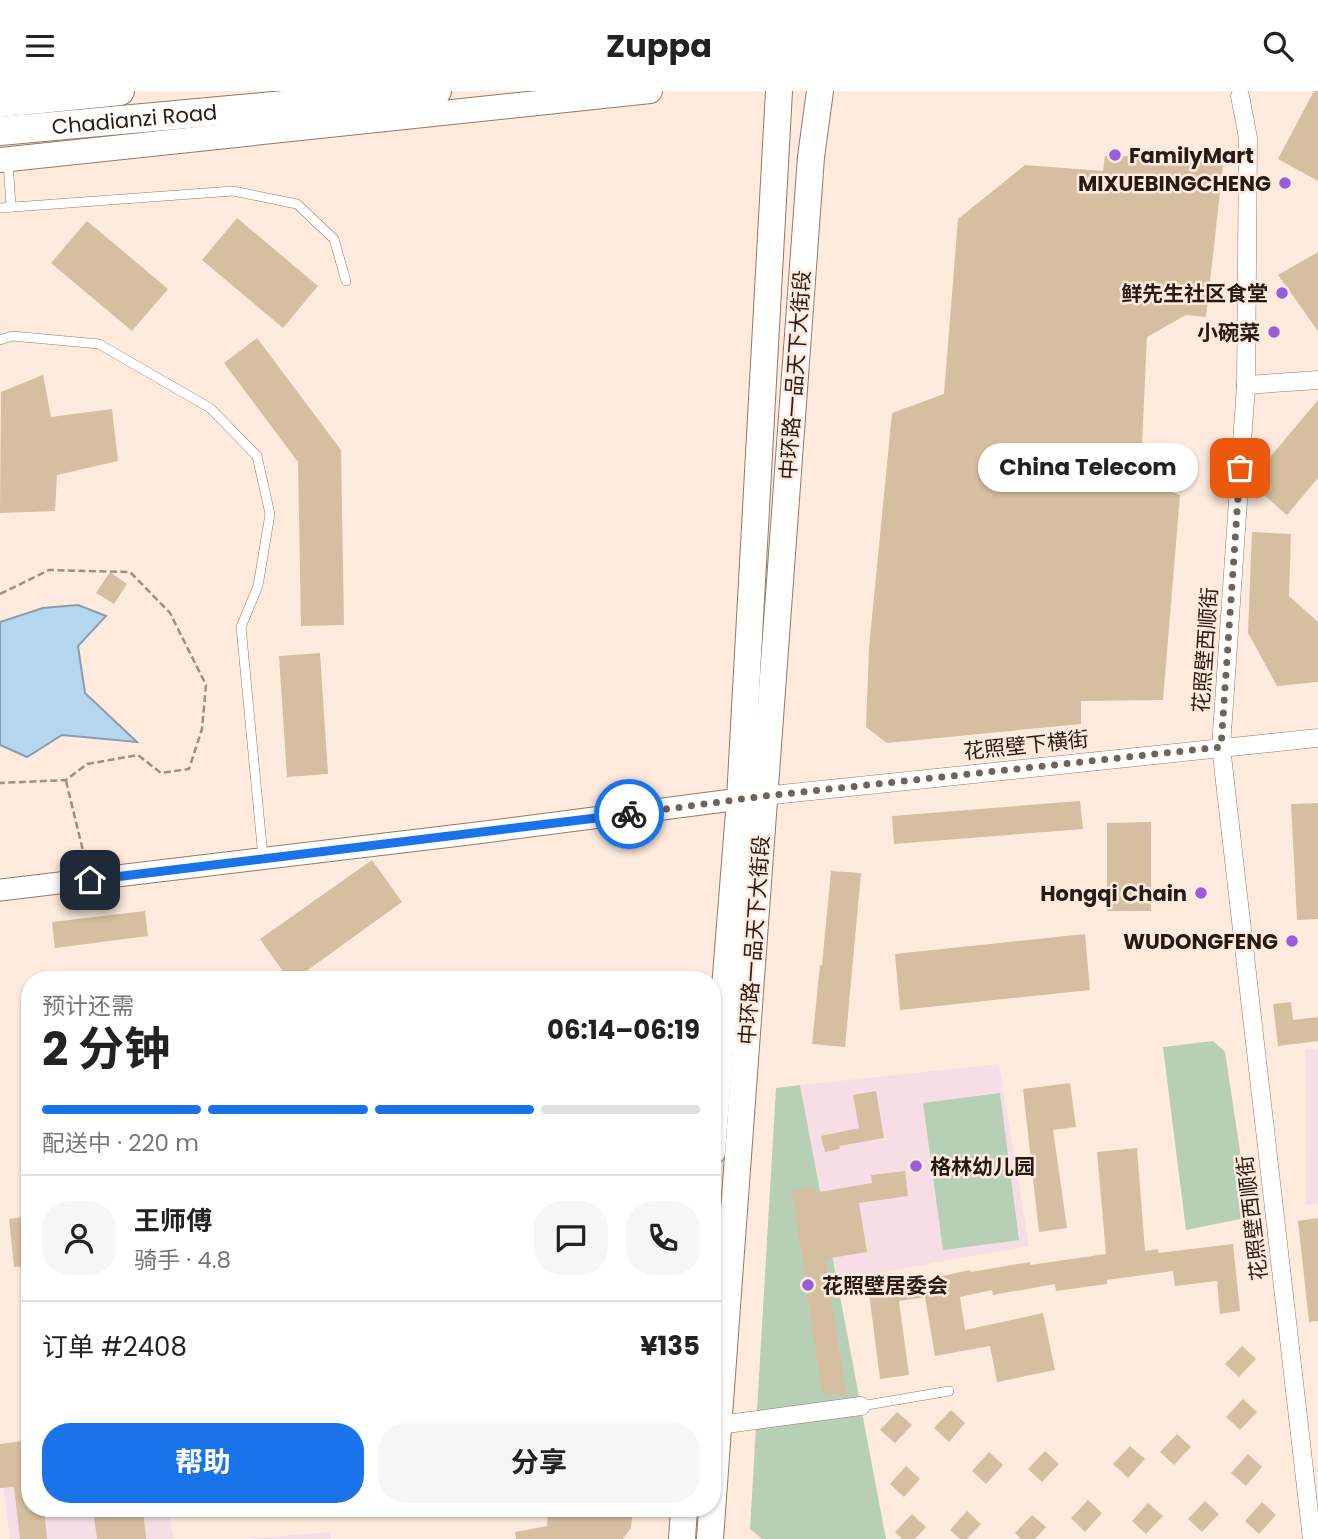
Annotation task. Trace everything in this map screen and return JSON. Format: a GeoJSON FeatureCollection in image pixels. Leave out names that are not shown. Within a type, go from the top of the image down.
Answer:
{"type":"FeatureCollection","features":[{"type":"Feature","properties":{"kind":"highway"},"geometry":{"type":"LineString","coordinates":[[0,103],[120,91]]}},
{"type":"Feature","properties":{"kind":"highway","name":"Chadianzi Road"},"geometry":{"type":"LineString","coordinates":[[0,131],[437,91]]}},
{"type":"Feature","properties":{"kind":"main road"},"geometry":{"type":"LineString","coordinates":[[4,160],[650,91]]}},
{"type":"Feature","properties":{"kind":"main road","name":"中环路一品天下大街段"},"geometry":{"type":"LineString","coordinates":[[721,1387],[752,798],[779,91]]}},
{"type":"Feature","properties":{"kind":"main road","name":"中环路一品天下大街段"},"geometry":{"type":"LineString","coordinates":[[721,1072],[752,798],[811,157],[820,91]]}},
{"type":"Feature","properties":{"kind":"main road"},"geometry":{"type":"LineString","coordinates":[[682,1539],[683,1517]]}},
{"type":"Feature","properties":{"kind":"main road","name":"中环路一品天下大街段"},"geometry":{"type":"LineString","coordinates":[[710,1539],[712,1517]]}},
{"type":"Feature","properties":{"kind":"street","name":"花照壁西顺街"},"geometry":{"type":"LineString","coordinates":[[1240,96],[1248,138],[1246,384],[1221,747],[1312,1539]]}},
{"type":"Feature","properties":{"kind":"street"},"geometry":{"type":"LineString","coordinates":[[1246,384],[1318,380]]}},
{"type":"Feature","properties":{"kind":"street","name":"花照壁下横街"},"geometry":{"type":"LineString","coordinates":[[752,798],[1318,738]]}},
{"type":"Feature","properties":{"kind":"street"},"geometry":{"type":"LineString","coordinates":[[0,890],[752,798]]}},
{"type":"Feature","properties":{"kind":"street"},"geometry":{"type":"LineString","coordinates":[[721,1425],[861,1406]]}},
{"type":"Feature","properties":{"kind":"lane"},"geometry":{"type":"LineString","coordinates":[[4,160],[11,207]]}},
{"type":"Feature","properties":{"kind":"lane"},"geometry":{"type":"LineString","coordinates":[[0,208],[233,191],[297,204],[334,239],[346,281]]}},
{"type":"Feature","properties":{"kind":"lane"},"geometry":{"type":"LineString","coordinates":[[0,340],[12,336],[99,344],[210,408],[257,456],[270,513],[258,586],[241,627],[264,859]]}},
{"type":"Feature","properties":{"kind":"lane"},"geometry":{"type":"LineString","coordinates":[[861,1406],[949,1391]]}},
{"type":"Feature","properties":{"kind":"path"},"geometry":{"type":"LineString","coordinates":[[0,594],[49,571],[130,572],[170,613],[206,685],[202,729],[189,769],[161,773],[138,755],[87,764],[66,780],[0,783]]}},
{"type":"Feature","properties":{"kind":"path"},"geometry":{"type":"LineString","coordinates":[[66,780],[90,880]]}},
{"type":"Feature","properties":{"kind":"shaded area"},"geometry":{"type":"Polygon","coordinates":[[[1305,1049],[1318,1050],[1318,1204],[1306,1205],[1305,1049]]]}},
{"type":"Feature","properties":{"kind":"shaded area","name":"格林幼儿园"},"geometry":{"type":"Polygon","coordinates":[[[999,1064],[1029,1246],[838,1280],[800,1085],[999,1064]]]}},
{"type":"Feature","properties":{"kind":"shaded area"},"geometry":{"type":"Polygon","coordinates":[[[0,1463],[21,1495],[21,1517],[169,1517],[174,1539],[10,1539],[0,1463]]]}},
{"type":"Feature","properties":{"kind":"shaded area"},"geometry":{"type":"Polygon","coordinates":[[[331,1532],[331,1539],[245,1539],[331,1532]]]}},
{"type":"Feature","properties":{"kind":"green space"},"geometry":{"type":"Polygon","coordinates":[[[1213,1041],[1225,1052],[1250,1217],[1186,1230],[1163,1047],[1213,1041]]]}},
{"type":"Feature","properties":{"kind":"green space"},"geometry":{"type":"Polygon","coordinates":[[[800,1085],[886,1539],[762,1539],[750,1529],[776,1088],[800,1085]]]}},
{"type":"Feature","properties":{"kind":"green space"},"geometry":{"type":"Polygon","coordinates":[[[1000,1093],[1019,1240],[943,1250],[923,1103],[1000,1093]]]}},
{"type":"Feature","properties":{"kind":"water"},"geometry":{"type":"Polygon","coordinates":[[[78,605],[106,616],[78,646],[85,693],[137,742],[62,735],[27,757],[0,745],[0,622],[43,608],[78,605]]]}},
{"type":"Feature","properties":{"kind":"building"},"geometry":{"type":"Polygon","coordinates":[[[1314,91],[1318,91],[1318,181],[1278,159],[1314,91]]]}},
{"type":"Feature","properties":{"kind":"building"},"geometry":{"type":"Polygon","coordinates":[[[1105,156],[1224,157],[1206,317],[1186,315],[1147,337],[1141,464],[1167,490],[1180,495],[1163,700],[1081,701],[1081,724],[887,743],[866,727],[869,648],[892,413],[944,394],[958,219],[1025,165],[1103,171],[1105,156]]]}},
{"type":"Feature","properties":{"kind":"building"},"geometry":{"type":"Polygon","coordinates":[[[237,218],[318,286],[283,328],[202,260],[237,218]]]}},
{"type":"Feature","properties":{"kind":"building"},"geometry":{"type":"Polygon","coordinates":[[[87,221],[168,289],[132,331],[51,263],[87,221]]]}},
{"type":"Feature","properties":{"kind":"building"},"geometry":{"type":"Polygon","coordinates":[[[1318,252],[1318,331],[1278,275],[1318,252]]]}},
{"type":"Feature","properties":{"kind":"building"},"geometry":{"type":"Polygon","coordinates":[[[257,338],[341,450],[344,625],[301,626],[298,462],[224,363],[257,338]]]}},
{"type":"Feature","properties":{"kind":"building"},"geometry":{"type":"Polygon","coordinates":[[[43,375],[51,417],[112,409],[118,461],[57,475],[55,511],[0,513],[1,392],[43,375]]]}},
{"type":"Feature","properties":{"kind":"building"},"geometry":{"type":"Polygon","coordinates":[[[1318,400],[1318,478],[1287,515],[1251,484],[1251,480],[1318,400]]]}},
{"type":"Feature","properties":{"kind":"building"},"geometry":{"type":"Polygon","coordinates":[[[1252,532],[1291,534],[1289,596],[1318,622],[1318,682],[1277,686],[1248,633],[1252,532]]]}},
{"type":"Feature","properties":{"kind":"building"},"geometry":{"type":"Polygon","coordinates":[[[110,572],[127,584],[114,604],[96,593],[110,572]]]}},
{"type":"Feature","properties":{"kind":"building"},"geometry":{"type":"Polygon","coordinates":[[[320,653],[328,774],[287,777],[279,656],[320,653]]]}},
{"type":"Feature","properties":{"kind":"building"},"geometry":{"type":"Polygon","coordinates":[[[1080,801],[1083,829],[894,844],[892,816],[1080,801]]]}},
{"type":"Feature","properties":{"kind":"building"},"geometry":{"type":"Polygon","coordinates":[[[1318,803],[1318,919],[1297,920],[1291,804],[1318,803]]]}},
{"type":"Feature","properties":{"kind":"building"},"geometry":{"type":"Polygon","coordinates":[[[1151,822],[1151,911],[1107,911],[1107,823],[1151,822]]]}},
{"type":"Feature","properties":{"kind":"building"},"geometry":{"type":"Polygon","coordinates":[[[372,860],[402,902],[306,971],[283,971],[260,939],[372,860]]]}},
{"type":"Feature","properties":{"kind":"building"},"geometry":{"type":"Polygon","coordinates":[[[831,871],[861,873],[845,1047],[812,1044],[831,871]]]}},
{"type":"Feature","properties":{"kind":"building"},"geometry":{"type":"Polygon","coordinates":[[[145,911],[148,936],[55,948],[52,922],[145,911]]]}},
{"type":"Feature","properties":{"kind":"building"},"geometry":{"type":"Polygon","coordinates":[[[1085,934],[1090,990],[900,1010],[895,954],[1085,934]]]}},
{"type":"Feature","properties":{"kind":"building"},"geometry":{"type":"Polygon","coordinates":[[[1291,1002],[1293,1020],[1318,1017],[1318,1041],[1278,1046],[1273,1004],[1291,1002]]]}},
{"type":"Feature","properties":{"kind":"building"},"geometry":{"type":"Polygon","coordinates":[[[1070,1083],[1076,1127],[1053,1130],[1067,1228],[1039,1232],[1023,1089],[1070,1083]]]}},
{"type":"Feature","properties":{"kind":"building"},"geometry":{"type":"Polygon","coordinates":[[[876,1091],[884,1138],[839,1146],[840,1149],[825,1152],[821,1136],[859,1128],[853,1095],[876,1091]]]}},
{"type":"Feature","properties":{"kind":"building"},"geometry":{"type":"Polygon","coordinates":[[[1137,1148],[1145,1251],[1158,1249],[1158,1253],[1233,1244],[1240,1311],[1220,1314],[1217,1281],[1175,1286],[1173,1271],[1107,1280],[1107,1284],[1056,1291],[1055,1284],[993,1295],[992,1290],[960,1297],[965,1330],[1043,1313],[1055,1370],[997,1382],[990,1346],[935,1356],[925,1297],[899,1301],[909,1375],[880,1379],[868,1285],[918,1277],[919,1281],[970,1270],[971,1272],[1030,1262],[1030,1265],[1106,1254],[1097,1152],[1137,1148]]]}},
{"type":"Feature","properties":{"kind":"building"},"geometry":{"type":"Polygon","coordinates":[[[905,1171],[908,1196],[859,1203],[867,1252],[825,1259],[846,1395],[822,1394],[792,1190],[814,1188],[814,1193],[872,1183],[871,1175],[905,1171]]]}},
{"type":"Feature","properties":{"kind":"building"},"geometry":{"type":"Polygon","coordinates":[[[21,1217],[21,1267],[14,1267],[9,1219],[21,1217]]]}},
{"type":"Feature","properties":{"kind":"building"},"geometry":{"type":"Polygon","coordinates":[[[1318,1218],[1318,1321],[1309,1322],[1298,1221],[1318,1218]]]}},
{"type":"Feature","properties":{"kind":"building"},"geometry":{"type":"Polygon","coordinates":[[[1242,1346],[1256,1359],[1239,1377],[1225,1364],[1242,1346]]]}},
{"type":"Feature","properties":{"kind":"building"},"geometry":{"type":"Polygon","coordinates":[[[1243,1399],[1257,1412],[1240,1430],[1226,1417],[1243,1399]]]}},
{"type":"Feature","properties":{"kind":"building"},"geometry":{"type":"Polygon","coordinates":[[[951,1410],[965,1423],[949,1442],[934,1428],[951,1410]]]}},
{"type":"Feature","properties":{"kind":"building"},"geometry":{"type":"Polygon","coordinates":[[[897,1412],[912,1425],[895,1443],[880,1430],[897,1412]]]}},
{"type":"Feature","properties":{"kind":"building"},"geometry":{"type":"Polygon","coordinates":[[[1177,1434],[1191,1447],[1174,1465],[1160,1452],[1177,1434]]]}},
{"type":"Feature","properties":{"kind":"building"},"geometry":{"type":"Polygon","coordinates":[[[21,1441],[21,1517],[45,1517],[47,1539],[20,1539],[14,1487],[0,1488],[0,1444],[21,1441]]]}},
{"type":"Feature","properties":{"kind":"building"},"geometry":{"type":"Polygon","coordinates":[[[1130,1446],[1145,1459],[1128,1478],[1113,1464],[1130,1446]]]}},
{"type":"Feature","properties":{"kind":"building"},"geometry":{"type":"Polygon","coordinates":[[[1045,1451],[1059,1464],[1042,1482],[1028,1469],[1045,1451]]]}},
{"type":"Feature","properties":{"kind":"building"},"geometry":{"type":"Polygon","coordinates":[[[989,1452],[1003,1465],[986,1484],[972,1471],[989,1452]]]}},
{"type":"Feature","properties":{"kind":"building"},"geometry":{"type":"Polygon","coordinates":[[[1248,1454],[1262,1467],[1246,1486],[1231,1473],[1248,1454]]]}},
{"type":"Feature","properties":{"kind":"building"},"geometry":{"type":"Polygon","coordinates":[[[906,1466],[920,1479],[904,1497],[890,1484],[906,1466]]]}},
{"type":"Feature","properties":{"kind":"building"},"geometry":{"type":"Polygon","coordinates":[[[1088,1500],[1102,1513],[1085,1532],[1071,1518],[1088,1500]]]}},
{"type":"Feature","properties":{"kind":"building"},"geometry":{"type":"Polygon","coordinates":[[[1205,1501],[1219,1514],[1202,1532],[1188,1519],[1205,1501]]]}},
{"type":"Feature","properties":{"kind":"building"},"geometry":{"type":"Polygon","coordinates":[[[1262,1502],[1276,1515],[1259,1534],[1245,1521],[1262,1502]]]}},
{"type":"Feature","properties":{"kind":"building"},"geometry":{"type":"Polygon","coordinates":[[[1148,1503],[1163,1516],[1146,1534],[1132,1521],[1148,1503]]]}},
{"type":"Feature","properties":{"kind":"building"},"geometry":{"type":"Polygon","coordinates":[[[967,1511],[981,1524],[967,1539],[960,1539],[950,1530],[967,1511]]]}},
{"type":"Feature","properties":{"kind":"building"},"geometry":{"type":"Polygon","coordinates":[[[912,1514],[926,1527],[915,1539],[902,1539],[895,1532],[912,1514]]]}},
{"type":"Feature","properties":{"kind":"building"},"geometry":{"type":"Polygon","coordinates":[[[1032,1515],[1046,1527],[1035,1539],[1021,1539],[1015,1533],[1032,1515]]]}},
{"type":"Feature","properties":{"kind":"building"},"geometry":{"type":"Polygon","coordinates":[[[94,1517],[144,1517],[146,1539],[97,1539],[94,1517]]]}},
{"type":"Feature","properties":{"kind":"building"},"geometry":{"type":"Polygon","coordinates":[[[548,1517],[632,1517],[631,1528],[623,1539],[516,1539],[515,1532],[547,1526],[548,1517]]]}},
{"type":"Feature","properties":{"kind":"way so far"},"geometry":{"type":"LineString","coordinates":[[629,814],[765,796],[1221,747],[1240,468]]}},
{"type":"Feature","properties":{"kind":"place","name":"FamilyMart"},"geometry":{"type":"Point","coordinates":[1115,155]}},
{"type":"Feature","properties":{"kind":"place","name":"MIXUEBINGCHENG"},"geometry":{"type":"Point","coordinates":[1285,183]}},
{"type":"Feature","properties":{"kind":"place","name":"鲜先生社区食堂"},"geometry":{"type":"Point","coordinates":[1282,293]}},
{"type":"Feature","properties":{"kind":"place","name":"小碗菜"},"geometry":{"type":"Point","coordinates":[1274,332]}},
{"type":"Feature","properties":{"kind":"place","name":"China Telecom"},"geometry":{"type":"Point","coordinates":[1240,468]}},
{"type":"Feature","properties":{"kind":"place","name":"Hongqi Chain"},"geometry":{"type":"Point","coordinates":[1201,893]}},
{"type":"Feature","properties":{"kind":"place","name":"WUDONGFENG"},"geometry":{"type":"Point","coordinates":[1292,941]}},
{"type":"Feature","properties":{"kind":"place","name":"格林幼儿园"},"geometry":{"type":"Point","coordinates":[916,1166]}},
{"type":"Feature","properties":{"kind":"place","name":"花照壁居委会"},"geometry":{"type":"Point","coordinates":[808,1285]}},
{"type":"Feature","properties":{"kind":"route"},"geometry":{"type":"LineString","coordinates":[[90,880],[629,814]]}}]}
